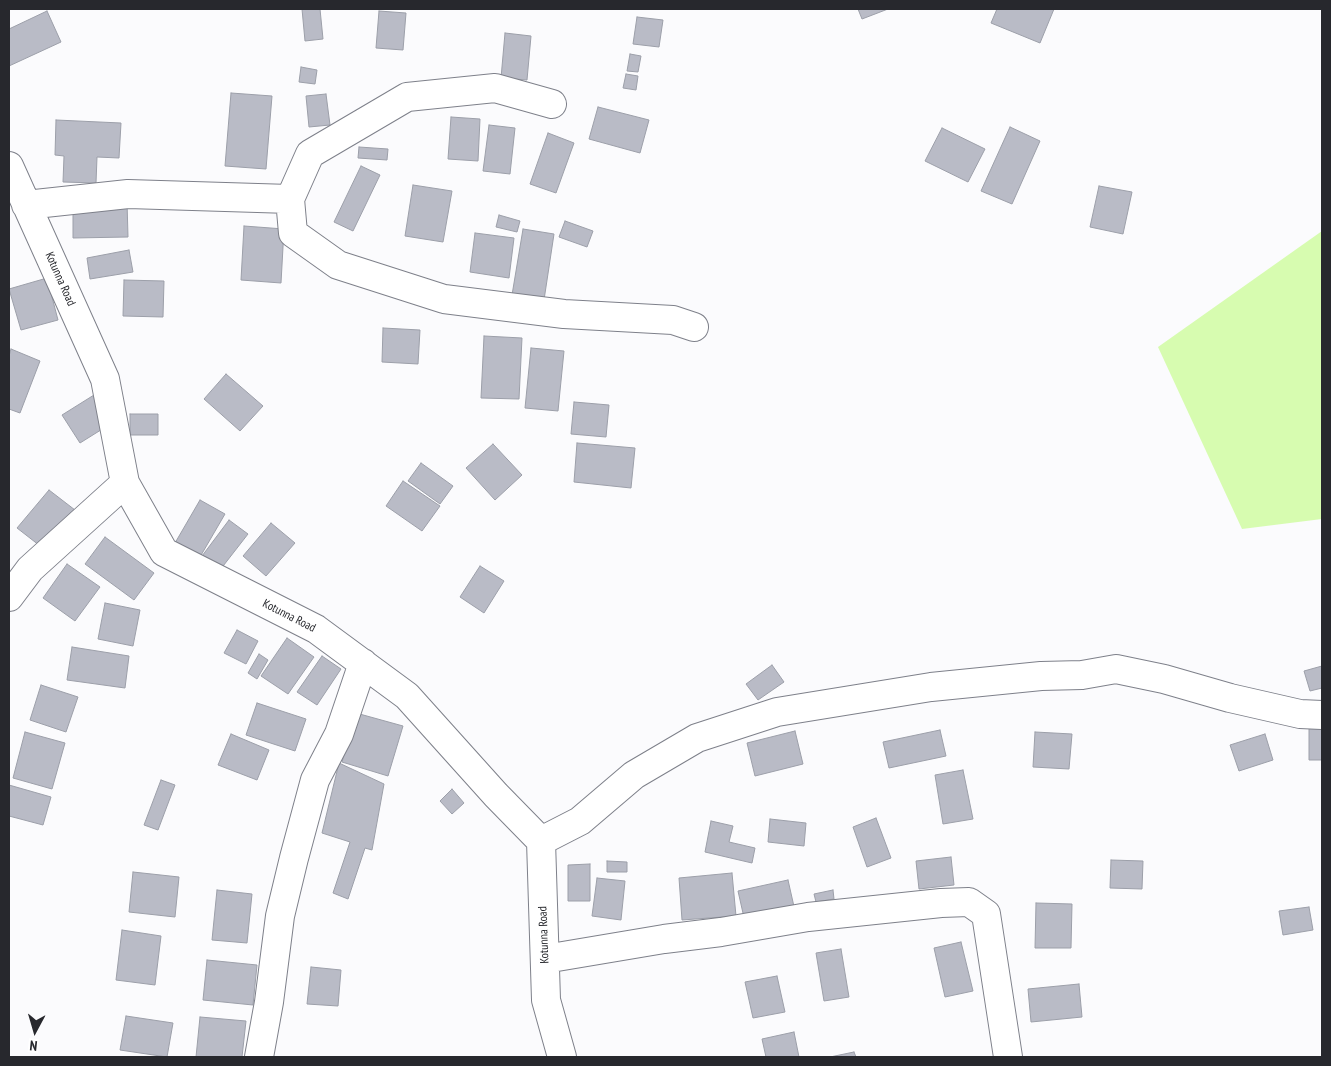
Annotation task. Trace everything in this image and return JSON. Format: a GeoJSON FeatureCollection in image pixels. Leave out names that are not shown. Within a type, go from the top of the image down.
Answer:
{"type":"FeatureCollection","features":[{"type":"Feature","properties":{"kind":"street"},"geometry":{"type":"LineString","coordinates":[[552,104],[495,88],[407,97],[310,154],[290,199],[293,234],[338,264],[444,299],[564,314],[673,320],[694,327]]}},
{"type":"Feature","properties":{"kind":"street","name":"Kotunna Road"},"geometry":{"type":"LineString","coordinates":[[9,166],[105,379],[126,482],[164,552],[316,629],[407,696],[541,841],[546,1000],[562,1057]]}},
{"type":"Feature","properties":{"kind":"street"},"geometry":{"type":"LineString","coordinates":[[26,205],[128,194],[290,199]]}},
{"type":"Feature","properties":{"kind":"street"},"geometry":{"type":"LineString","coordinates":[[9,597],[30,569],[126,482]]}},
{"type":"Feature","properties":{"kind":"street"},"geometry":{"type":"LineString","coordinates":[[260,1057],[280,916],[294,858],[315,780],[339,734],[363,663]]}},
{"type":"Feature","properties":{"kind":"street"},"geometry":{"type":"LineString","coordinates":[[541,841],[580,821],[634,775],[697,738],[777,712],[931,687],[1041,676],[1082,675],[1116,669],[1164,679],[1230,698],[1300,714],[1322,715]]}},
{"type":"Feature","properties":{"kind":"street"},"geometry":{"type":"LineString","coordinates":[[545,958],[721,932],[808,916],[969,902],[986,914],[1008,1057]]}},
{"type":"Feature","properties":{"kind":"green space"},"geometry":{"type":"Polygon","coordinates":[[[1322,231],[1322,519],[1242,529],[1158,347],[1322,231]]]}},
{"type":"Feature","properties":{"kind":"building"},"geometry":{"type":"Polygon","coordinates":[[[302,9],[320,9],[323,39],[305,41],[302,9]]]}},
{"type":"Feature","properties":{"kind":"building"},"geometry":{"type":"Polygon","coordinates":[[[858,9],[888,9],[862,19],[858,9]]]}},
{"type":"Feature","properties":{"kind":"building"},"geometry":{"type":"Polygon","coordinates":[[[997,9],[1054,9],[1040,43],[991,23],[997,9]]]}},
{"type":"Feature","properties":{"kind":"building"},"geometry":{"type":"Polygon","coordinates":[[[47,11],[61,42],[9,66],[9,29],[47,11]]]}},
{"type":"Feature","properties":{"kind":"building"},"geometry":{"type":"Polygon","coordinates":[[[379,11],[406,13],[403,50],[376,48],[379,11]]]}},
{"type":"Feature","properties":{"kind":"building"},"geometry":{"type":"Polygon","coordinates":[[[637,17],[663,20],[659,47],[633,44],[637,17]]]}},
{"type":"Feature","properties":{"kind":"building"},"geometry":{"type":"Polygon","coordinates":[[[505,33],[531,36],[527,80],[501,78],[505,33]]]}},
{"type":"Feature","properties":{"kind":"building"},"geometry":{"type":"Polygon","coordinates":[[[630,54],[641,56],[638,72],[627,71],[630,54]]]}},
{"type":"Feature","properties":{"kind":"building"},"geometry":{"type":"Polygon","coordinates":[[[301,67],[317,70],[315,84],[299,82],[301,67]]]}},
{"type":"Feature","properties":{"kind":"building"},"geometry":{"type":"Polygon","coordinates":[[[626,74],[638,76],[636,90],[623,88],[626,74]]]}},
{"type":"Feature","properties":{"kind":"building"},"geometry":{"type":"Polygon","coordinates":[[[231,93],[272,96],[266,169],[225,166],[231,93]]]}},
{"type":"Feature","properties":{"kind":"building"},"geometry":{"type":"Polygon","coordinates":[[[326,94],[330,125],[309,127],[306,96],[326,94]]]}},
{"type":"Feature","properties":{"kind":"building"},"geometry":{"type":"Polygon","coordinates":[[[598,107],[649,120],[640,153],[589,139],[598,107]]]}},
{"type":"Feature","properties":{"kind":"building"},"geometry":{"type":"Polygon","coordinates":[[[451,117],[480,119],[478,161],[448,159],[451,117]]]}},
{"type":"Feature","properties":{"kind":"building"},"geometry":{"type":"Polygon","coordinates":[[[56,120],[121,123],[119,158],[97,157],[96,183],[63,182],[64,156],[55,155],[56,120]]]}},
{"type":"Feature","properties":{"kind":"building"},"geometry":{"type":"Polygon","coordinates":[[[489,125],[515,128],[510,174],[483,171],[489,125]]]}},
{"type":"Feature","properties":{"kind":"building"},"geometry":{"type":"Polygon","coordinates":[[[1010,127],[1040,141],[1012,204],[981,191],[1010,127]]]}},
{"type":"Feature","properties":{"kind":"building"},"geometry":{"type":"Polygon","coordinates":[[[942,128],[985,149],[968,182],[925,161],[942,128]]]}},
{"type":"Feature","properties":{"kind":"building"},"geometry":{"type":"Polygon","coordinates":[[[548,133],[574,143],[556,193],[530,184],[548,133]]]}},
{"type":"Feature","properties":{"kind":"building"},"geometry":{"type":"Polygon","coordinates":[[[359,147],[388,149],[387,160],[358,158],[359,147]]]}},
{"type":"Feature","properties":{"kind":"building"},"geometry":{"type":"Polygon","coordinates":[[[361,166],[380,175],[353,231],[334,222],[361,166]]]}},
{"type":"Feature","properties":{"kind":"building"},"geometry":{"type":"Polygon","coordinates":[[[413,185],[452,191],[443,242],[405,236],[413,185]]]}},
{"type":"Feature","properties":{"kind":"building"},"geometry":{"type":"Polygon","coordinates":[[[1099,186],[1132,192],[1123,234],[1090,227],[1099,186]]]}},
{"type":"Feature","properties":{"kind":"building"},"geometry":{"type":"Polygon","coordinates":[[[127,201],[128,237],[73,238],[73,202],[127,201]]]}},
{"type":"Feature","properties":{"kind":"building"},"geometry":{"type":"Polygon","coordinates":[[[499,215],[520,221],[517,232],[496,227],[499,215]]]}},
{"type":"Feature","properties":{"kind":"building"},"geometry":{"type":"Polygon","coordinates":[[[565,221],[593,231],[587,247],[559,237],[565,221]]]}},
{"type":"Feature","properties":{"kind":"building"},"geometry":{"type":"Polygon","coordinates":[[[244,226],[284,229],[281,283],[241,280],[244,226]]]}},
{"type":"Feature","properties":{"kind":"building"},"geometry":{"type":"Polygon","coordinates":[[[523,229],[554,234],[544,300],[512,295],[523,229]]]}},
{"type":"Feature","properties":{"kind":"building"},"geometry":{"type":"Polygon","coordinates":[[[475,233],[514,238],[509,278],[470,272],[475,233]]]}},
{"type":"Feature","properties":{"kind":"building"},"geometry":{"type":"Polygon","coordinates":[[[129,250],[133,272],[90,279],[87,258],[129,250]]]}},
{"type":"Feature","properties":{"kind":"building"},"geometry":{"type":"Polygon","coordinates":[[[47,278],[58,320],[21,330],[9,289],[47,278]]]}},
{"type":"Feature","properties":{"kind":"building"},"geometry":{"type":"Polygon","coordinates":[[[124,280],[164,281],[163,317],[123,316],[124,280]]]}},
{"type":"Feature","properties":{"kind":"building"},"geometry":{"type":"Polygon","coordinates":[[[383,328],[420,330],[418,364],[382,362],[383,328]]]}},
{"type":"Feature","properties":{"kind":"building"},"geometry":{"type":"Polygon","coordinates":[[[484,336],[522,338],[519,399],[481,398],[484,336]]]}},
{"type":"Feature","properties":{"kind":"building"},"geometry":{"type":"Polygon","coordinates":[[[531,348],[564,351],[558,411],[525,408],[531,348]]]}},
{"type":"Feature","properties":{"kind":"building"},"geometry":{"type":"Polygon","coordinates":[[[11,349],[40,361],[20,413],[9,409],[9,356],[11,349]]]}},
{"type":"Feature","properties":{"kind":"building"},"geometry":{"type":"Polygon","coordinates":[[[226,374],[263,406],[240,431],[204,399],[226,374]]]}},
{"type":"Feature","properties":{"kind":"building"},"geometry":{"type":"Polygon","coordinates":[[[94,395],[112,423],[80,443],[62,415],[94,395]]]}},
{"type":"Feature","properties":{"kind":"building"},"geometry":{"type":"Polygon","coordinates":[[[574,402],[609,405],[606,437],[571,434],[574,402]]]}},
{"type":"Feature","properties":{"kind":"building"},"geometry":{"type":"Polygon","coordinates":[[[130,414],[158,414],[158,435],[130,435],[130,414]]]}},
{"type":"Feature","properties":{"kind":"building"},"geometry":{"type":"Polygon","coordinates":[[[577,443],[635,448],[631,488],[574,482],[577,443]]]}},
{"type":"Feature","properties":{"kind":"building"},"geometry":{"type":"Polygon","coordinates":[[[493,444],[522,475],[495,500],[466,468],[493,444]]]}},
{"type":"Feature","properties":{"kind":"building"},"geometry":{"type":"Polygon","coordinates":[[[421,463],[453,486],[440,504],[408,481],[421,463]]]}},
{"type":"Feature","properties":{"kind":"building"},"geometry":{"type":"Polygon","coordinates":[[[403,481],[440,506],[422,531],[386,506],[403,481]]]}},
{"type":"Feature","properties":{"kind":"building"},"geometry":{"type":"Polygon","coordinates":[[[49,490],[75,510],[44,549],[17,528],[49,490]]]}},
{"type":"Feature","properties":{"kind":"building"},"geometry":{"type":"Polygon","coordinates":[[[200,500],[225,514],[200,557],[175,543],[200,500]]]}},
{"type":"Feature","properties":{"kind":"building"},"geometry":{"type":"Polygon","coordinates":[[[229,520],[248,534],[220,570],[202,556],[229,520]]]}},
{"type":"Feature","properties":{"kind":"building"},"geometry":{"type":"Polygon","coordinates":[[[271,523],[295,543],[266,576],[243,556],[271,523]]]}},
{"type":"Feature","properties":{"kind":"building"},"geometry":{"type":"Polygon","coordinates":[[[105,537],[154,573],[134,600],[85,564],[105,537]]]}},
{"type":"Feature","properties":{"kind":"building"},"geometry":{"type":"Polygon","coordinates":[[[67,564],[100,587],[75,621],[43,598],[67,564]]]}},
{"type":"Feature","properties":{"kind":"building"},"geometry":{"type":"Polygon","coordinates":[[[480,566],[504,581],[484,613],[460,597],[480,566]]]}},
{"type":"Feature","properties":{"kind":"building"},"geometry":{"type":"Polygon","coordinates":[[[105,603],[140,610],[133,646],[98,639],[105,603]]]}},
{"type":"Feature","properties":{"kind":"building"},"geometry":{"type":"Polygon","coordinates":[[[237,630],[258,641],[246,664],[224,653],[237,630]]]}},
{"type":"Feature","properties":{"kind":"building"},"geometry":{"type":"Polygon","coordinates":[[[287,638],[314,657],[288,694],[261,676],[287,638]]]}},
{"type":"Feature","properties":{"kind":"building"},"geometry":{"type":"Polygon","coordinates":[[[72,647],[129,656],[125,688],[67,680],[72,647]]]}},
{"type":"Feature","properties":{"kind":"building"},"geometry":{"type":"Polygon","coordinates":[[[259,654],[268,660],[257,679],[248,673],[259,654]]]}},
{"type":"Feature","properties":{"kind":"building"},"geometry":{"type":"Polygon","coordinates":[[[322,656],[341,669],[317,705],[297,692],[322,656]]]}},
{"type":"Feature","properties":{"kind":"building"},"geometry":{"type":"Polygon","coordinates":[[[772,665],[784,682],[758,700],[746,684],[772,665]]]}},
{"type":"Feature","properties":{"kind":"building"},"geometry":{"type":"Polygon","coordinates":[[[1322,666],[1322,688],[1310,691],[1304,671],[1322,666]]]}},
{"type":"Feature","properties":{"kind":"building"},"geometry":{"type":"Polygon","coordinates":[[[41,685],[78,697],[66,732],[30,720],[41,685]]]}},
{"type":"Feature","properties":{"kind":"building"},"geometry":{"type":"Polygon","coordinates":[[[257,703],[306,719],[295,751],[246,735],[257,703]]]}},
{"type":"Feature","properties":{"kind":"building"},"geometry":{"type":"Polygon","coordinates":[[[356,713],[403,726],[388,776],[342,762],[356,713]]]}},
{"type":"Feature","properties":{"kind":"building"},"geometry":{"type":"Polygon","coordinates":[[[1309,724],[1322,724],[1322,760],[1309,760],[1309,724]]]}},
{"type":"Feature","properties":{"kind":"building"},"geometry":{"type":"Polygon","coordinates":[[[940,730],[946,756],[889,768],[883,742],[940,730]]]}},
{"type":"Feature","properties":{"kind":"building"},"geometry":{"type":"Polygon","coordinates":[[[795,731],[803,764],[755,776],[747,743],[795,731]]]}},
{"type":"Feature","properties":{"kind":"building"},"geometry":{"type":"Polygon","coordinates":[[[25,732],[65,743],[52,789],[13,778],[25,732]]]}},
{"type":"Feature","properties":{"kind":"building"},"geometry":{"type":"Polygon","coordinates":[[[1035,732],[1072,734],[1069,769],[1033,767],[1035,732]]]}},
{"type":"Feature","properties":{"kind":"building"},"geometry":{"type":"Polygon","coordinates":[[[231,734],[269,750],[257,780],[218,765],[231,734]]]}},
{"type":"Feature","properties":{"kind":"building"},"geometry":{"type":"Polygon","coordinates":[[[1265,734],[1273,760],[1239,771],[1230,745],[1265,734]]]}},
{"type":"Feature","properties":{"kind":"building"},"geometry":{"type":"Polygon","coordinates":[[[339,763],[384,784],[372,850],[365,848],[348,899],[333,893],[350,842],[322,833],[339,763]]]}},
{"type":"Feature","properties":{"kind":"building"},"geometry":{"type":"Polygon","coordinates":[[[963,770],[973,819],[943,824],[935,775],[963,770]]]}},
{"type":"Feature","properties":{"kind":"building"},"geometry":{"type":"Polygon","coordinates":[[[161,780],[175,785],[158,830],[144,825],[161,780]]]}},
{"type":"Feature","properties":{"kind":"building"},"geometry":{"type":"Polygon","coordinates":[[[9,785],[51,797],[43,825],[9,816],[9,785]]]}},
{"type":"Feature","properties":{"kind":"building"},"geometry":{"type":"Polygon","coordinates":[[[452,789],[464,803],[452,814],[440,801],[452,789]]]}},
{"type":"Feature","properties":{"kind":"building"},"geometry":{"type":"Polygon","coordinates":[[[876,818],[891,858],[867,867],[853,827],[876,818]]]}},
{"type":"Feature","properties":{"kind":"building"},"geometry":{"type":"Polygon","coordinates":[[[770,819],[806,823],[804,846],[768,842],[770,819]]]}},
{"type":"Feature","properties":{"kind":"building"},"geometry":{"type":"Polygon","coordinates":[[[711,821],[733,826],[729,842],[755,848],[752,863],[705,852],[711,821]]]}},
{"type":"Feature","properties":{"kind":"building"},"geometry":{"type":"Polygon","coordinates":[[[951,857],[954,885],[919,889],[916,861],[951,857]]]}},
{"type":"Feature","properties":{"kind":"building"},"geometry":{"type":"Polygon","coordinates":[[[1111,860],[1143,861],[1142,889],[1110,888],[1111,860]]]}},
{"type":"Feature","properties":{"kind":"building"},"geometry":{"type":"Polygon","coordinates":[[[607,861],[627,862],[627,872],[607,872],[607,861]]]}},
{"type":"Feature","properties":{"kind":"building"},"geometry":{"type":"Polygon","coordinates":[[[590,864],[590,901],[568,901],[568,865],[590,864]]]}},
{"type":"Feature","properties":{"kind":"building"},"geometry":{"type":"Polygon","coordinates":[[[133,872],[179,877],[175,917],[129,912],[133,872]]]}},
{"type":"Feature","properties":{"kind":"building"},"geometry":{"type":"Polygon","coordinates":[[[732,873],[736,916],[682,920],[679,878],[732,873]]]}},
{"type":"Feature","properties":{"kind":"building"},"geometry":{"type":"Polygon","coordinates":[[[597,878],[625,881],[621,920],[592,916],[597,878]]]}},
{"type":"Feature","properties":{"kind":"building"},"geometry":{"type":"Polygon","coordinates":[[[788,880],[795,911],[745,922],[738,891],[788,880]]]}},
{"type":"Feature","properties":{"kind":"building"},"geometry":{"type":"Polygon","coordinates":[[[217,890],[252,894],[247,943],[212,940],[217,890]]]}},
{"type":"Feature","properties":{"kind":"building"},"geometry":{"type":"Polygon","coordinates":[[[833,890],[834,899],[816,902],[814,894],[833,890]]]}},
{"type":"Feature","properties":{"kind":"building"},"geometry":{"type":"Polygon","coordinates":[[[1036,903],[1072,904],[1071,948],[1035,948],[1036,903]]]}},
{"type":"Feature","properties":{"kind":"building"},"geometry":{"type":"Polygon","coordinates":[[[1309,907],[1313,930],[1283,935],[1279,911],[1309,907]]]}},
{"type":"Feature","properties":{"kind":"building"},"geometry":{"type":"Polygon","coordinates":[[[122,930],[161,936],[155,985],[116,980],[122,930]]]}},
{"type":"Feature","properties":{"kind":"building"},"geometry":{"type":"Polygon","coordinates":[[[961,942],[973,991],[945,997],[934,948],[961,942]]]}},
{"type":"Feature","properties":{"kind":"building"},"geometry":{"type":"Polygon","coordinates":[[[841,949],[849,997],[824,1001],[816,953],[841,949]]]}},
{"type":"Feature","properties":{"kind":"building"},"geometry":{"type":"Polygon","coordinates":[[[207,960],[257,965],[253,1005],[203,1000],[207,960]]]}},
{"type":"Feature","properties":{"kind":"building"},"geometry":{"type":"Polygon","coordinates":[[[311,967],[341,970],[338,1006],[307,1004],[311,967]]]}},
{"type":"Feature","properties":{"kind":"building"},"geometry":{"type":"Polygon","coordinates":[[[777,976],[785,1012],[753,1018],[745,982],[777,976]]]}},
{"type":"Feature","properties":{"kind":"building"},"geometry":{"type":"Polygon","coordinates":[[[1079,984],[1082,1017],[1031,1022],[1028,989],[1079,984]]]}},
{"type":"Feature","properties":{"kind":"building"},"geometry":{"type":"Polygon","coordinates":[[[126,1016],[173,1023],[167,1057],[120,1050],[126,1016]]]}},
{"type":"Feature","properties":{"kind":"building"},"geometry":{"type":"Polygon","coordinates":[[[200,1017],[246,1021],[242,1057],[196,1057],[200,1017]]]}},
{"type":"Feature","properties":{"kind":"building"},"geometry":{"type":"Polygon","coordinates":[[[794,1032],[799,1057],[766,1057],[762,1039],[794,1032]]]}},
{"type":"Feature","properties":{"kind":"building"},"geometry":{"type":"Polygon","coordinates":[[[854,1052],[856,1057],[830,1057],[854,1052]]]}}]}
